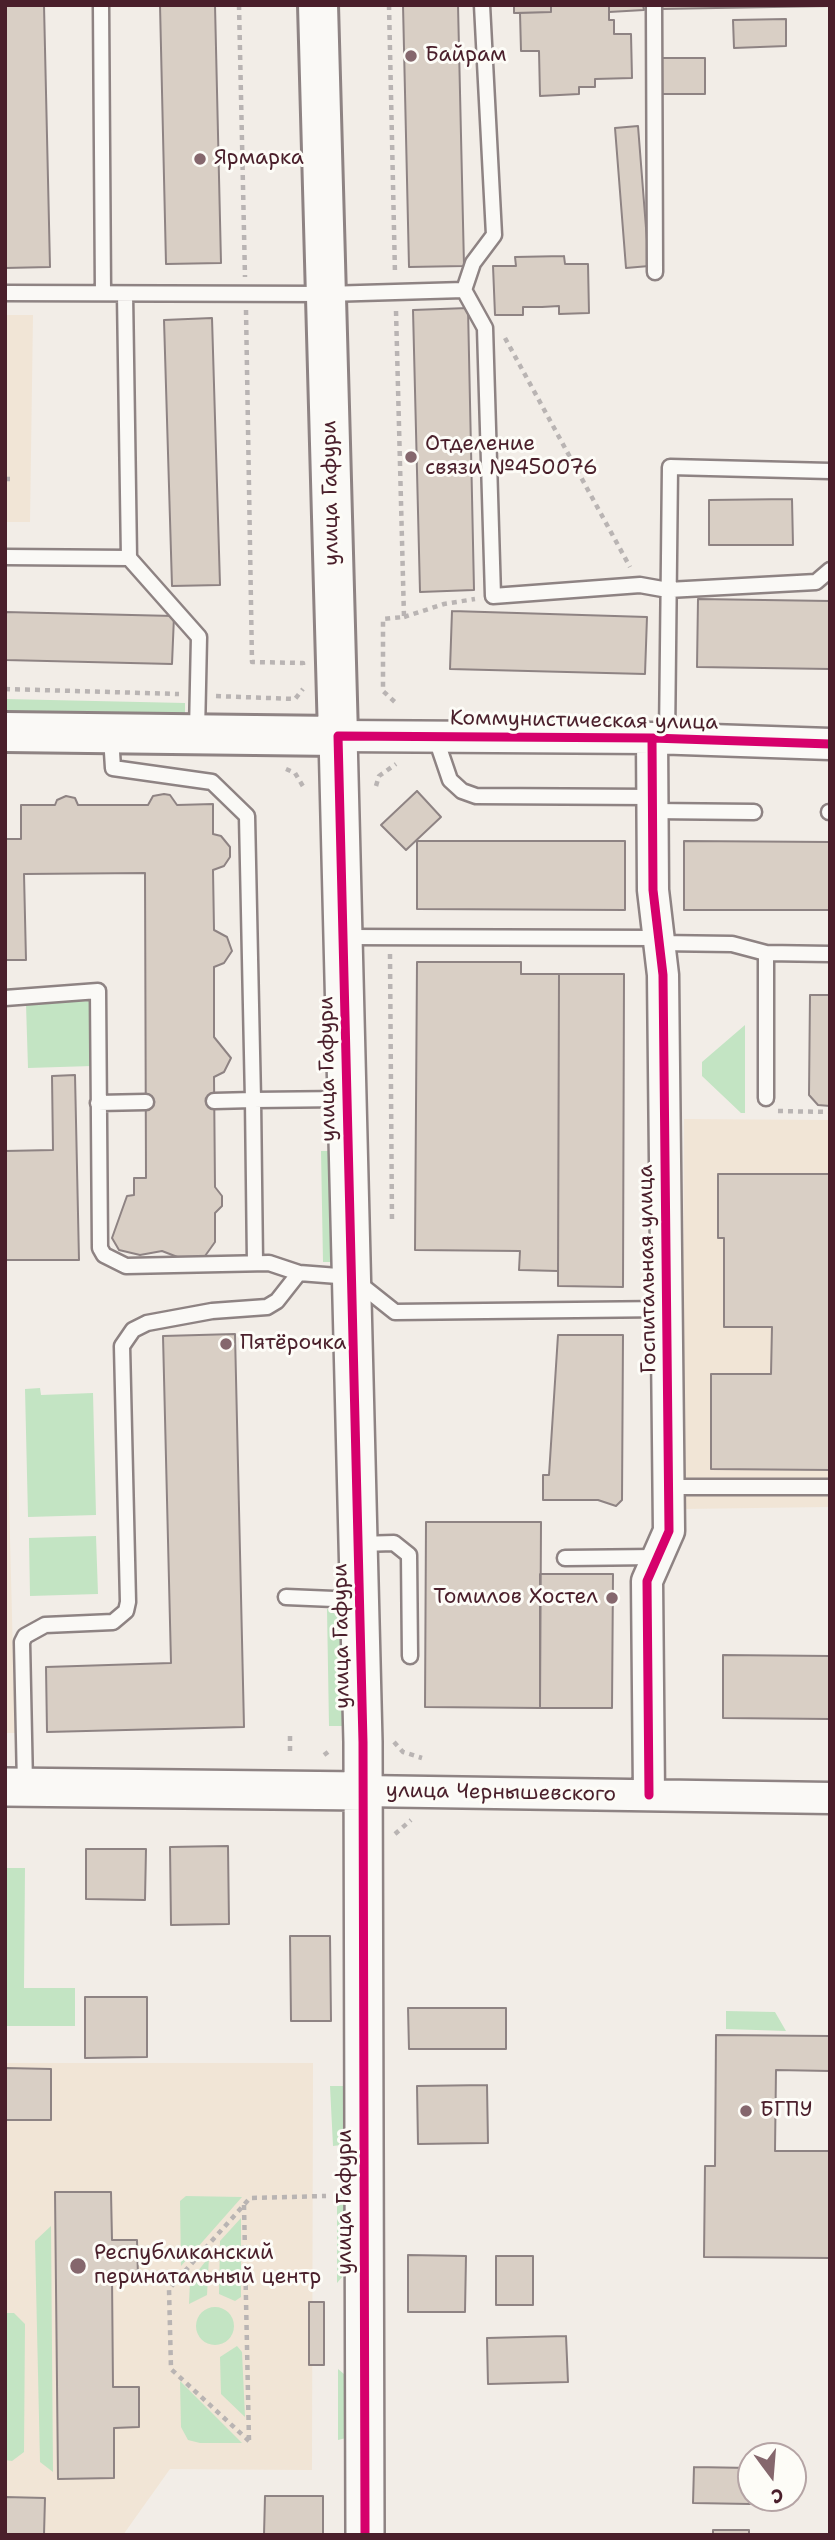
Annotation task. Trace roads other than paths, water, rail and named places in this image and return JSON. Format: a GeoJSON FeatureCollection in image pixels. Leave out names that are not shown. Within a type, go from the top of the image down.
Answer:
{"type":"FeatureCollection","features":[{"type":"Feature","properties":{"kind":"main road","name":"улица Гафури"},"geometry":{"type":"LineString","coordinates":[[318,5],[338,736]]}},
{"type":"Feature","properties":{"kind":"main road","name":"Коммунистическая улица"},"geometry":{"type":"LineString","coordinates":[[5,732],[338,736]]}},
{"type":"Feature","properties":{"kind":"street","name":"Коммунистическая улица"},"geometry":{"type":"LineString","coordinates":[[338,736],[660,738],[830,744]]}},
{"type":"Feature","properties":{"kind":"street","name":"улица Гафури"},"geometry":{"type":"LineString","coordinates":[[338,736],[362,1791],[365,2535]]}},
{"type":"Feature","properties":{"kind":"street","name":"Госпитальная улица"},"geometry":{"type":"LineString","coordinates":[[649,1795],[647,1581],[669,1531],[663,981],[653,897],[652,804],[660,738]]}},
{"type":"Feature","properties":{"kind":"street","name":"улица Чернышевского"},"geometry":{"type":"LineString","coordinates":[[15,1787],[830,1798]]}},
{"type":"Feature","properties":{"kind":"lane"},"geometry":{"type":"LineString","coordinates":[[101,5],[103,293]]}},
{"type":"Feature","properties":{"kind":"lane"},"geometry":{"type":"LineString","coordinates":[[482,5],[494,235],[473,263],[464,290],[485,328],[493,596],[640,584],[668,590],[816,582],[830,570]]}},
{"type":"Feature","properties":{"kind":"lane"},"geometry":{"type":"LineString","coordinates":[[654,5],[655,272]]}},
{"type":"Feature","properties":{"kind":"lane"},"geometry":{"type":"LineString","coordinates":[[5,293],[246,295],[464,290]]}},
{"type":"Feature","properties":{"kind":"lane"},"geometry":{"type":"LineString","coordinates":[[125,294],[130,558],[199,636],[197,734]]}},
{"type":"Feature","properties":{"kind":"lane"},"geometry":{"type":"LineString","coordinates":[[660,738],[668,590],[670,467],[830,471]]}},
{"type":"Feature","properties":{"kind":"lane"},"geometry":{"type":"LineString","coordinates":[[5,557],[130,558]]}},
{"type":"Feature","properties":{"kind":"lane"},"geometry":{"type":"LineString","coordinates":[[111,734],[113,768],[212,782],[247,816],[255,1263]]}},
{"type":"Feature","properties":{"kind":"lane"},"geometry":{"type":"LineString","coordinates":[[435,736],[450,780],[462,791],[476,796],[652,804],[754,812]]}},
{"type":"Feature","properties":{"kind":"lane"},"geometry":{"type":"LineString","coordinates":[[343,937],[658,941],[732,944],[766,953],[830,954]]}},
{"type":"Feature","properties":{"kind":"lane"},"geometry":{"type":"LineString","coordinates":[[766,953],[766,1098]]}},
{"type":"Feature","properties":{"kind":"lane"},"geometry":{"type":"LineString","coordinates":[[5,998],[97,991],[100,1248],[104,1255],[126,1266],[277,1264],[299,1273],[351,1277],[395,1312],[666,1309]]}},
{"type":"Feature","properties":{"kind":"lane"},"geometry":{"type":"LineString","coordinates":[[214,1101],[347,1099]]}},
{"type":"Feature","properties":{"kind":"lane"},"geometry":{"type":"LineString","coordinates":[[99,1103],[146,1102]]}},
{"type":"Feature","properties":{"kind":"lane"},"geometry":{"type":"LineString","coordinates":[[15,1787],[22,1642],[25,1636],[45,1625],[113,1622],[125,1611],[128,1602],[122,1346],[133,1330],[147,1322],[212,1311],[267,1307],[277,1301],[299,1273]]}},
{"type":"Feature","properties":{"kind":"lane"},"geometry":{"type":"LineString","coordinates":[[668,1487],[830,1487]]}},
{"type":"Feature","properties":{"kind":"lane"},"geometry":{"type":"LineString","coordinates":[[358,1544],[394,1543],[409,1555],[410,1656]]}},
{"type":"Feature","properties":{"kind":"lane"},"geometry":{"type":"LineString","coordinates":[[565,1558],[656,1557]]}},
{"type":"Feature","properties":{"kind":"lane"},"geometry":{"type":"LineString","coordinates":[[286,1597],[359,1600]]}},
{"type":"Feature","properties":{"kind":"place","name":"Байрам"},"geometry":{"type":"Point","coordinates":[411,56]}},
{"type":"Feature","properties":{"kind":"place","name":"Ярмарка"},"geometry":{"type":"Point","coordinates":[200,159]}},
{"type":"Feature","properties":{"kind":"place","name":"Отделение связи №450076"},"geometry":{"type":"Point","coordinates":[411,457]}},
{"type":"Feature","properties":{"kind":"place","name":"Пятёрочка"},"geometry":{"type":"Point","coordinates":[226,1344]}},
{"type":"Feature","properties":{"kind":"place","name":"Томилов Хостел"},"geometry":{"type":"Point","coordinates":[612,1598]}},
{"type":"Feature","properties":{"kind":"place","name":"БГПУ"},"geometry":{"type":"Point","coordinates":[746,2111]}},
{"type":"Feature","properties":{"kind":"place","name":"Республиканский перинатальный центр"},"geometry":{"type":"Point","coordinates":[78,2266]}}]}
